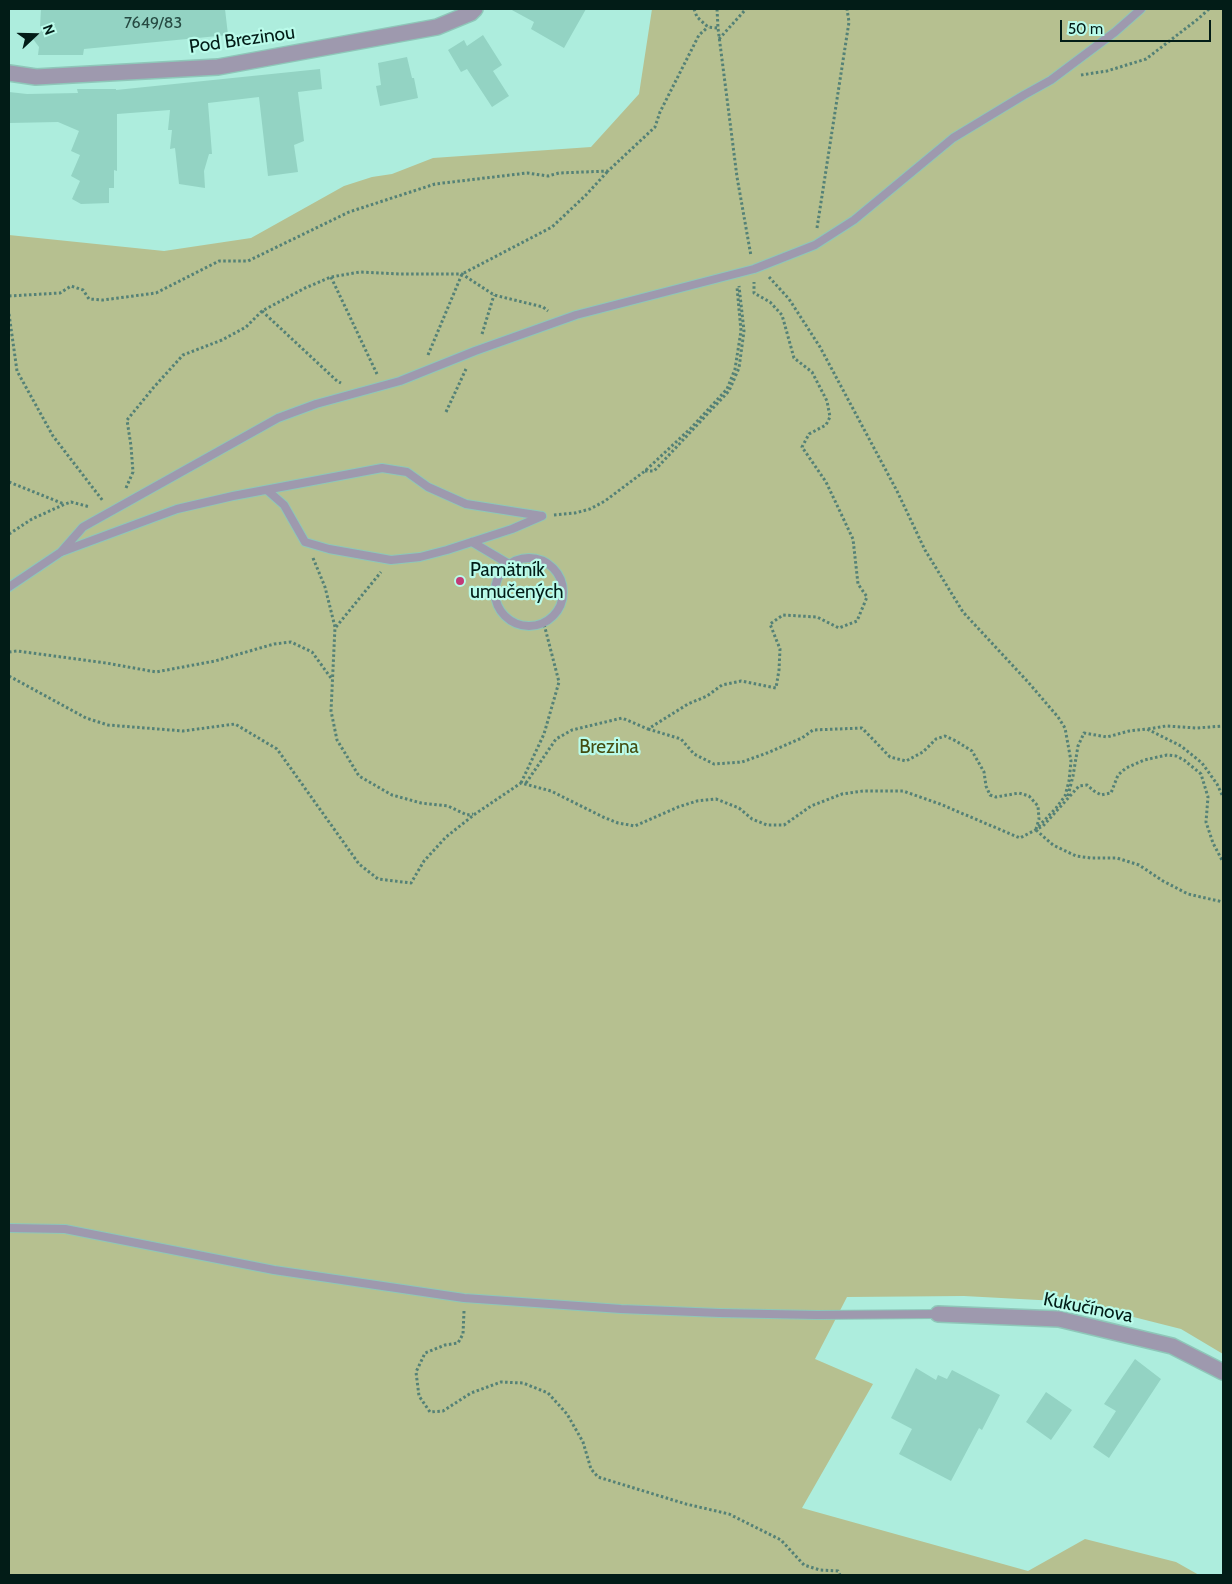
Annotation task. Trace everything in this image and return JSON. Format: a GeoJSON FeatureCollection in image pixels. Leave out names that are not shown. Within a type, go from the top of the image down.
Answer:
{"type":"FeatureCollection","features":[{"type":"Feature","properties":{"kind":"street","name":"Pod Brezinou"},"geometry":{"type":"LineString","coordinates":[[9,73],[36,77],[218,67],[437,27],[471,13],[475,9]]}},
{"type":"Feature","properties":{"kind":"street","name":"Kukučínova"},"geometry":{"type":"LineString","coordinates":[[938,1314],[1059,1319],[1172,1346],[1223,1372]]}},
{"type":"Feature","properties":{"kind":"lane"},"geometry":{"type":"LineString","coordinates":[[61,552],[83,527],[278,418],[316,404],[383,386],[555,323],[618,304],[754,269],[814,245],[854,220],[953,138],[1050,80],[1115,32],[1141,9]]}},
{"type":"Feature","properties":{"kind":"lane"},"geometry":{"type":"LineString","coordinates":[[9,587],[61,552],[177,509],[233,496],[382,468],[407,472],[428,486],[466,504],[542,516]]}},
{"type":"Feature","properties":{"kind":"lane"},"geometry":{"type":"LineString","coordinates":[[267,490],[284,505],[305,542],[330,549],[391,560],[420,557],[472,542],[512,530],[542,516]]}},
{"type":"Feature","properties":{"kind":"lane"},"geometry":{"type":"LineString","coordinates":[[472,542],[509,564]]}},
{"type":"Feature","properties":{"kind":"lane"},"geometry":{"type":"LineString","coordinates":[[534,558],[543,560],[558,573],[563,587],[562,601],[559,610],[544,624],[524,626],[515,624],[499,610],[495,589],[497,579],[502,570],[517,560],[534,558]]}},
{"type":"Feature","properties":{"kind":"lane"},"geometry":{"type":"LineString","coordinates":[[9,1228],[65,1229],[274,1270],[464,1298],[621,1309],[720,1313],[817,1315],[938,1314]]}},
{"type":"Feature","properties":{"kind":"path"},"geometry":{"type":"LineString","coordinates":[[694,9],[697,17],[708,26],[718,28]]}},
{"type":"Feature","properties":{"kind":"path"},"geometry":{"type":"LineString","coordinates":[[648,729],[688,704],[707,696],[722,685],[741,681],[776,688],[780,649],[770,624],[783,615],[809,616],[817,617],[839,628],[857,621],[867,597],[858,584],[853,539],[826,482],[802,447],[809,434],[826,425],[830,417],[827,401],[812,372],[794,358],[782,315],[770,302],[754,293],[754,269],[737,177],[719,39],[717,9]]}},
{"type":"Feature","properties":{"kind":"path"},"geometry":{"type":"LineString","coordinates":[[719,39],[746,9]]}},
{"type":"Feature","properties":{"kind":"path"},"geometry":{"type":"LineString","coordinates":[[814,245],[849,22],[847,9]]}},
{"type":"Feature","properties":{"kind":"path"},"geometry":{"type":"LineString","coordinates":[[1079,76],[1107,71],[1146,59],[1209,9]]}},
{"type":"Feature","properties":{"kind":"path"},"geometry":{"type":"LineString","coordinates":[[122,505],[133,472],[127,420],[183,355],[222,340],[246,327],[262,311],[305,288],[331,277],[360,272],[462,274],[552,227],[655,127],[660,112],[699,35],[708,26]]}},
{"type":"Feature","properties":{"kind":"path"},"geometry":{"type":"LineString","coordinates":[[9,296],[60,292],[71,286],[83,290],[89,299],[103,300],[156,293],[219,261],[248,261],[349,212],[435,184],[527,173],[548,176],[608,171]]}},
{"type":"Feature","properties":{"kind":"path"},"geometry":{"type":"LineString","coordinates":[[754,269],[763,271],[789,299],[820,347],[897,491],[926,550],[963,612],[1028,682],[1065,728],[1071,761],[1069,781],[1064,796],[1056,808],[1036,830]]}},
{"type":"Feature","properties":{"kind":"path"},"geometry":{"type":"LineString","coordinates":[[462,274],[494,295],[543,307],[552,314],[555,323]]}},
{"type":"Feature","properties":{"kind":"path"},"geometry":{"type":"LineString","coordinates":[[421,372],[462,274]]}},
{"type":"Feature","properties":{"kind":"path"},"geometry":{"type":"LineString","coordinates":[[645,471],[654,471],[730,391],[739,368],[744,331],[741,291],[735,274]]}},
{"type":"Feature","properties":{"kind":"path"},"geometry":{"type":"LineString","coordinates":[[331,277],[383,386]]}},
{"type":"Feature","properties":{"kind":"path"},"geometry":{"type":"LineString","coordinates":[[542,516],[575,513],[590,509],[605,501],[645,471],[691,428],[727,389],[735,369],[741,331],[738,292]]}},
{"type":"Feature","properties":{"kind":"path"},"geometry":{"type":"LineString","coordinates":[[446,412],[487,323],[494,295]]}},
{"type":"Feature","properties":{"kind":"path"},"geometry":{"type":"LineString","coordinates":[[262,311],[337,381],[366,390]]}},
{"type":"Feature","properties":{"kind":"path"},"geometry":{"type":"LineString","coordinates":[[9,314],[17,371],[53,436],[110,511]]}},
{"type":"Feature","properties":{"kind":"path"},"geometry":{"type":"LineString","coordinates":[[9,482],[65,504]]}},
{"type":"Feature","properties":{"kind":"path"},"geometry":{"type":"LineString","coordinates":[[9,534],[32,519],[71,502],[110,511]]}},
{"type":"Feature","properties":{"kind":"path"},"geometry":{"type":"LineString","coordinates":[[305,542],[326,587],[336,627],[331,678],[331,711],[337,740],[359,776],[392,795],[422,803],[448,806],[467,815],[475,814]]}},
{"type":"Feature","properties":{"kind":"path"},"geometry":{"type":"LineString","coordinates":[[336,627],[391,560]]}},
{"type":"Feature","properties":{"kind":"path"},"geometry":{"type":"LineString","coordinates":[[524,783],[544,734],[559,682],[544,624]]}},
{"type":"Feature","properties":{"kind":"path"},"geometry":{"type":"LineString","coordinates":[[9,652],[106,663],[156,672],[215,661],[274,644],[291,642],[312,652],[331,678]]}},
{"type":"Feature","properties":{"kind":"path"},"geometry":{"type":"LineString","coordinates":[[9,676],[86,718],[108,725],[183,731],[235,724],[277,748],[359,864],[378,879],[411,883],[424,862],[446,837],[475,814],[524,783],[556,739],[572,730],[622,718],[648,729],[681,739],[694,754],[714,764],[742,762],[802,738],[813,730],[862,728],[890,757],[906,761],[923,752],[936,739],[945,736],[972,752],[984,772],[986,786],[990,794],[996,797],[1019,793],[1029,796],[1038,806],[1039,819],[1036,830]]}},
{"type":"Feature","properties":{"kind":"path"},"geometry":{"type":"LineString","coordinates":[[1067,799],[1078,746],[1084,733],[1107,737],[1129,731],[1166,726],[1197,728],[1223,726]]}},
{"type":"Feature","properties":{"kind":"path"},"geometry":{"type":"LineString","coordinates":[[1147,729],[1181,746],[1202,763],[1217,784],[1223,797]]}},
{"type":"Feature","properties":{"kind":"path"},"geometry":{"type":"LineString","coordinates":[[524,783],[551,791],[602,817],[618,823],[636,826],[678,807],[697,801],[716,799],[739,808],[752,819],[767,825],[784,824],[811,806],[842,794],[863,791],[903,791],[940,804],[1020,838],[1043,826],[1079,786],[1087,784],[1101,795],[1111,793],[1118,775],[1126,768],[1144,760],[1167,755],[1176,756],[1201,774],[1208,797],[1206,822],[1213,843],[1223,862]]}},
{"type":"Feature","properties":{"kind":"path"},"geometry":{"type":"LineString","coordinates":[[1036,830],[1053,845],[1076,856],[1116,858],[1139,864],[1163,881],[1188,894],[1223,902]]}},
{"type":"Feature","properties":{"kind":"path"},"geometry":{"type":"LineString","coordinates":[[464,1326],[463,1334],[458,1342],[425,1353],[416,1372],[419,1396],[430,1412],[442,1411],[471,1393],[501,1382],[523,1383],[548,1393],[567,1414],[582,1442],[591,1469],[598,1478],[686,1504],[729,1514],[781,1540],[804,1565],[820,1570],[838,1571],[840,1575]]}},
{"type":"Feature","properties":{"kind":"green space","name":"Brezina"},"geometry":{"type":"Polygon","coordinates":[[[652,9],[1223,9],[1223,1354],[1181,1329],[1090,1306],[1057,1301],[964,1296],[847,1297],[815,1359],[873,1384],[802,1508],[1028,1571],[1085,1539],[1176,1562],[1199,1575],[9,1575],[9,235],[164,251],[251,238],[344,186],[372,177],[392,174],[433,158],[591,147],[639,94],[652,9]]]}},
{"type":"Feature","properties":{"kind":"building"},"geometry":{"type":"Polygon","coordinates":[[[41,9],[225,9],[228,35],[84,49],[83,55],[38,55],[39,47],[33,39],[42,30],[40,27],[41,9]]]}},
{"type":"Feature","properties":{"kind":"building"},"geometry":{"type":"Polygon","coordinates":[[[510,9],[586,9],[564,48],[531,29],[534,22],[510,9]]]}},
{"type":"Feature","properties":{"kind":"building"},"geometry":{"type":"Polygon","coordinates":[[[483,35],[502,65],[493,71],[509,96],[492,107],[467,69],[461,72],[448,50],[464,40],[467,46],[483,35]]]}},
{"type":"Feature","properties":{"kind":"building"},"geometry":{"type":"Polygon","coordinates":[[[407,57],[418,98],[380,106],[376,86],[381,85],[378,63],[407,57]]]}},
{"type":"Feature","properties":{"kind":"building"},"geometry":{"type":"Polygon","coordinates":[[[320,69],[322,89],[298,92],[304,141],[294,145],[298,172],[268,176],[259,97],[208,103],[212,154],[209,154],[204,171],[205,188],[179,184],[175,148],[170,149],[172,130],[168,130],[170,110],[117,114],[117,171],[114,170],[114,188],[109,188],[109,203],[81,204],[72,199],[80,181],[71,176],[80,155],[71,151],[79,131],[58,122],[9,123],[9,92],[27,94],[78,93],[77,89],[116,90],[320,69]]]}},
{"type":"Feature","properties":{"kind":"building"},"geometry":{"type":"Polygon","coordinates":[[[1135,1359],[1161,1379],[1109,1458],[1093,1447],[1116,1411],[1104,1404],[1135,1359]]]}},
{"type":"Feature","properties":{"kind":"building"},"geometry":{"type":"Polygon","coordinates":[[[916,1368],[936,1380],[938,1375],[947,1379],[952,1370],[1000,1395],[982,1430],[979,1428],[951,1481],[899,1454],[912,1429],[891,1418],[916,1368]]]}},
{"type":"Feature","properties":{"kind":"building"},"geometry":{"type":"Polygon","coordinates":[[[1046,1392],[1072,1410],[1051,1440],[1026,1422],[1046,1392]]]}},
{"type":"Feature","properties":{"kind":"place","name":"Pamätník umučených"},"geometry":{"type":"Point","coordinates":[460,581]}}]}
